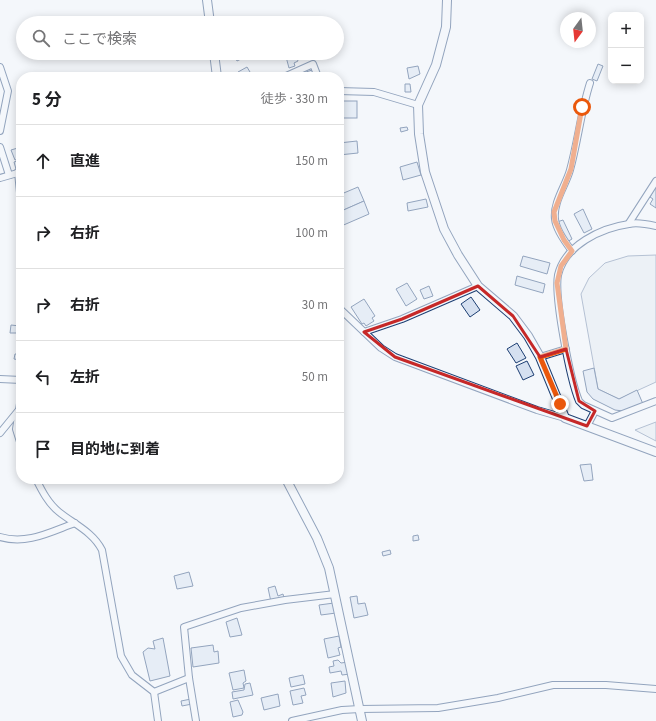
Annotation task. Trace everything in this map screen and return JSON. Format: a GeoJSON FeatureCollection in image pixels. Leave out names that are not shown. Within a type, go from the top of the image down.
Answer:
{"type":"FeatureCollection","features":[{"type":"Feature","properties":{"kind":"street"},"geometry":{"type":"LineString","coordinates":[[207,0],[209,16]]}},
{"type":"Feature","properties":{"kind":"street"},"geometry":{"type":"LineString","coordinates":[[447,0],[446,27],[436,65],[418,105],[419,134],[425,172],[432,197],[444,229],[478,286],[513,316],[528,336],[540,357],[565,418]]}},
{"type":"Feature","properties":{"kind":"street"},"geometry":{"type":"LineString","coordinates":[[215,60],[216,72]]}},
{"type":"Feature","properties":{"kind":"street"},"geometry":{"type":"LineString","coordinates":[[295,72],[313,64],[316,72]]}},
{"type":"Feature","properties":{"kind":"street"},"geometry":{"type":"LineString","coordinates":[[0,66],[8,91],[0,131]]}},
{"type":"Feature","properties":{"kind":"street"},"geometry":{"type":"LineString","coordinates":[[572,251],[564,240],[555,221],[554,212],[571,169],[582,107],[590,83]]}},
{"type":"Feature","properties":{"kind":"street"},"geometry":{"type":"LineString","coordinates":[[344,92],[374,92],[418,105]]}},
{"type":"Feature","properties":{"kind":"street"},"geometry":{"type":"LineString","coordinates":[[0,147],[9,175]]}},
{"type":"Feature","properties":{"kind":"street"},"geometry":{"type":"LineString","coordinates":[[0,178],[16,173]]}},
{"type":"Feature","properties":{"kind":"street"},"geometry":{"type":"LineString","coordinates":[[629,223],[656,181]]}},
{"type":"Feature","properties":{"kind":"street"},"geometry":{"type":"LineString","coordinates":[[656,226],[629,223],[592,236],[572,251],[561,266],[557,283],[566,349],[579,401],[595,411],[612,418],[656,401]]}},
{"type":"Feature","properties":{"kind":"street"},"geometry":{"type":"LineString","coordinates":[[364,332],[402,319],[478,286]]}},
{"type":"Feature","properties":{"kind":"street"},"geometry":{"type":"LineString","coordinates":[[344,313],[381,348],[395,357],[537,410],[565,418],[656,452]]}},
{"type":"Feature","properties":{"kind":"street"},"geometry":{"type":"LineString","coordinates":[[540,357],[566,349]]}},
{"type":"Feature","properties":{"kind":"street"},"geometry":{"type":"LineString","coordinates":[[0,379],[16,380]]}},
{"type":"Feature","properties":{"kind":"street"},"geometry":{"type":"LineString","coordinates":[[587,426],[595,411]]}},
{"type":"Feature","properties":{"kind":"street"},"geometry":{"type":"LineString","coordinates":[[0,433],[16,413]]}},
{"type":"Feature","properties":{"kind":"street"},"geometry":{"type":"LineString","coordinates":[[39,484],[47,499],[58,511],[94,538],[102,550],[118,648],[132,675],[154,692],[158,721]]}},
{"type":"Feature","properties":{"kind":"street"},"geometry":{"type":"LineString","coordinates":[[289,484],[317,538],[329,568],[362,721]]}},
{"type":"Feature","properties":{"kind":"street"},"geometry":{"type":"LineString","coordinates":[[0,538],[12,541],[29,540],[75,523]]}},
{"type":"Feature","properties":{"kind":"street"},"geometry":{"type":"LineString","coordinates":[[196,721],[189,678],[184,627],[241,608],[285,600],[335,594]]}},
{"type":"Feature","properties":{"kind":"street"},"geometry":{"type":"LineString","coordinates":[[154,692],[189,678]]}},
{"type":"Feature","properties":{"kind":"street"},"geometry":{"type":"LineString","coordinates":[[292,721],[342,710],[360,708],[438,708],[498,698],[553,685],[606,685],[656,689]]}},
{"type":"Feature","properties":{"kind":"highlighted area"},"geometry":{"type":"Polygon","coordinates":[[[478,286],[513,316],[540,357],[566,349],[579,401],[595,411],[587,426],[395,357],[364,332],[402,319],[478,286]]]}},
{"type":"Feature","properties":{"kind":"shaded area"},"geometry":{"type":"Polygon","coordinates":[[[656,255],[656,382],[619,399],[598,389],[581,294],[589,278],[605,263],[628,256],[656,255]]]}},
{"type":"Feature","properties":{"kind":"shaded area"},"geometry":{"type":"Polygon","coordinates":[[[656,422],[656,441],[635,430],[656,422]]]}},
{"type":"Feature","properties":{"kind":"building"},"geometry":{"type":"Polygon","coordinates":[[[287,60],[298,60],[294,63],[295,66],[289,68],[287,60]]]}},
{"type":"Feature","properties":{"kind":"building"},"geometry":{"type":"Polygon","coordinates":[[[598,64],[603,66],[597,81],[592,79],[598,64]]]}},
{"type":"Feature","properties":{"kind":"building"},"geometry":{"type":"Polygon","coordinates":[[[418,66],[420,74],[409,79],[407,68],[418,66]]]}},
{"type":"Feature","properties":{"kind":"building"},"geometry":{"type":"Polygon","coordinates":[[[247,67],[250,72],[238,72],[247,67]]]}},
{"type":"Feature","properties":{"kind":"building"},"geometry":{"type":"Polygon","coordinates":[[[405,84],[410,84],[411,92],[405,92],[405,84]]]}},
{"type":"Feature","properties":{"kind":"building"},"geometry":{"type":"Polygon","coordinates":[[[344,101],[357,101],[357,118],[344,118],[344,101]]]}},
{"type":"Feature","properties":{"kind":"building"},"geometry":{"type":"Polygon","coordinates":[[[407,127],[408,130],[401,132],[400,128],[407,127]]]}},
{"type":"Feature","properties":{"kind":"building"},"geometry":{"type":"Polygon","coordinates":[[[357,141],[358,153],[344,154],[344,142],[357,141]]]}},
{"type":"Feature","properties":{"kind":"building"},"geometry":{"type":"Polygon","coordinates":[[[16,148],[16,160],[15,160],[11,150],[16,148]]]}},
{"type":"Feature","properties":{"kind":"building"},"geometry":{"type":"Polygon","coordinates":[[[417,162],[421,175],[403,180],[400,167],[417,162]]]}},
{"type":"Feature","properties":{"kind":"building"},"geometry":{"type":"Polygon","coordinates":[[[656,186],[656,208],[650,204],[653,199],[650,197],[656,186]]]}},
{"type":"Feature","properties":{"kind":"building"},"geometry":{"type":"Polygon","coordinates":[[[358,187],[364,201],[344,210],[344,193],[358,187]]]}},
{"type":"Feature","properties":{"kind":"building"},"geometry":{"type":"Polygon","coordinates":[[[426,199],[428,207],[408,211],[407,203],[426,199]]]}},
{"type":"Feature","properties":{"kind":"building"},"geometry":{"type":"Polygon","coordinates":[[[364,201],[369,214],[344,225],[344,210],[364,201]]]}},
{"type":"Feature","properties":{"kind":"building"},"geometry":{"type":"Polygon","coordinates":[[[583,209],[592,229],[584,233],[574,214],[583,209]]]}},
{"type":"Feature","properties":{"kind":"building"},"geometry":{"type":"Polygon","coordinates":[[[563,220],[572,239],[567,242],[557,222],[563,220]]]}},
{"type":"Feature","properties":{"kind":"building"},"geometry":{"type":"Polygon","coordinates":[[[523,256],[550,263],[547,274],[520,266],[523,256]]]}},
{"type":"Feature","properties":{"kind":"building"},"geometry":{"type":"Polygon","coordinates":[[[517,276],[545,284],[543,293],[515,285],[517,276]]]}},
{"type":"Feature","properties":{"kind":"building"},"geometry":{"type":"Polygon","coordinates":[[[407,283],[417,299],[406,306],[396,289],[407,283]]]}},
{"type":"Feature","properties":{"kind":"building"},"geometry":{"type":"Polygon","coordinates":[[[429,286],[433,296],[424,299],[420,290],[429,286]]]}},
{"type":"Feature","properties":{"kind":"building"},"geometry":{"type":"Polygon","coordinates":[[[471,297],[480,310],[470,317],[461,304],[471,297]]]}},
{"type":"Feature","properties":{"kind":"building"},"geometry":{"type":"Polygon","coordinates":[[[364,299],[375,316],[372,318],[374,321],[366,326],[364,323],[362,324],[351,307],[364,299]]]}},
{"type":"Feature","properties":{"kind":"building"},"geometry":{"type":"Polygon","coordinates":[[[11,325],[16,326],[16,333],[10,333],[11,325]]]}},
{"type":"Feature","properties":{"kind":"building"},"geometry":{"type":"Polygon","coordinates":[[[517,343],[526,358],[516,363],[507,349],[517,343]]]}},
{"type":"Feature","properties":{"kind":"building"},"geometry":{"type":"Polygon","coordinates":[[[527,361],[534,375],[523,380],[516,366],[527,361]]]}},
{"type":"Feature","properties":{"kind":"building"},"geometry":{"type":"Polygon","coordinates":[[[594,368],[598,389],[619,399],[637,390],[643,404],[623,411],[615,410],[593,399],[587,392],[583,371],[594,368]]]}},
{"type":"Feature","properties":{"kind":"building"},"geometry":{"type":"Polygon","coordinates":[[[591,464],[593,480],[584,481],[580,465],[591,464]]]}},
{"type":"Feature","properties":{"kind":"building"},"geometry":{"type":"Polygon","coordinates":[[[418,535],[419,540],[413,541],[413,536],[418,535]]]}},
{"type":"Feature","properties":{"kind":"building"},"geometry":{"type":"Polygon","coordinates":[[[390,550],[391,554],[383,556],[382,552],[390,550]]]}},
{"type":"Feature","properties":{"kind":"building"},"geometry":{"type":"Polygon","coordinates":[[[189,572],[193,586],[177,589],[174,576],[189,572]]]}},
{"type":"Feature","properties":{"kind":"building"},"geometry":{"type":"Polygon","coordinates":[[[275,586],[278,596],[283,594],[284,598],[271,602],[268,588],[275,586]]]}},
{"type":"Feature","properties":{"kind":"building"},"geometry":{"type":"Polygon","coordinates":[[[357,596],[358,604],[365,603],[368,615],[354,618],[350,597],[357,596]]]}},
{"type":"Feature","properties":{"kind":"building"},"geometry":{"type":"Polygon","coordinates":[[[334,603],[336,613],[321,615],[319,605],[334,603]]]}},
{"type":"Feature","properties":{"kind":"building"},"geometry":{"type":"Polygon","coordinates":[[[237,618],[242,635],[230,637],[226,622],[237,618]]]}},
{"type":"Feature","properties":{"kind":"building"},"geometry":{"type":"Polygon","coordinates":[[[339,636],[341,647],[338,648],[340,655],[328,658],[324,639],[339,636]]]}},
{"type":"Feature","properties":{"kind":"building"},"geometry":{"type":"Polygon","coordinates":[[[163,638],[170,676],[150,681],[143,652],[148,648],[155,649],[153,641],[163,638]]]}},
{"type":"Feature","properties":{"kind":"building"},"geometry":{"type":"Polygon","coordinates":[[[213,645],[214,652],[218,651],[219,663],[193,667],[191,648],[213,645]]]}},
{"type":"Feature","properties":{"kind":"building"},"geometry":{"type":"Polygon","coordinates":[[[338,660],[341,663],[348,662],[350,674],[342,675],[341,671],[330,673],[329,667],[334,666],[333,661],[338,660]]]}},
{"type":"Feature","properties":{"kind":"building"},"geometry":{"type":"Polygon","coordinates":[[[244,670],[246,681],[243,683],[244,688],[233,690],[229,673],[244,670]]]}},
{"type":"Feature","properties":{"kind":"building"},"geometry":{"type":"Polygon","coordinates":[[[303,675],[305,684],[291,687],[289,678],[303,675]]]}},
{"type":"Feature","properties":{"kind":"building"},"geometry":{"type":"Polygon","coordinates":[[[345,681],[346,693],[333,697],[331,683],[345,681]]]}},
{"type":"Feature","properties":{"kind":"building"},"geometry":{"type":"Polygon","coordinates":[[[250,683],[253,695],[233,699],[232,692],[244,690],[245,684],[250,683]]]}},
{"type":"Feature","properties":{"kind":"building"},"geometry":{"type":"Polygon","coordinates":[[[304,688],[306,695],[301,696],[303,703],[293,705],[290,691],[304,688]]]}},
{"type":"Feature","properties":{"kind":"building"},"geometry":{"type":"Polygon","coordinates":[[[278,694],[280,706],[264,710],[261,698],[278,694]]]}},
{"type":"Feature","properties":{"kind":"building"},"geometry":{"type":"Polygon","coordinates":[[[191,699],[192,704],[182,706],[181,701],[191,699]]]}},
{"type":"Feature","properties":{"kind":"building"},"geometry":{"type":"Polygon","coordinates":[[[238,700],[243,712],[242,715],[233,717],[230,702],[238,700]]]}},
{"type":"Feature","properties":{"kind":"route"},"geometry":{"type":"LineString","coordinates":[[560,404],[540,357],[566,349],[557,283],[561,266],[572,251],[564,240],[555,221],[554,212],[571,169],[582,107]]}}]}
